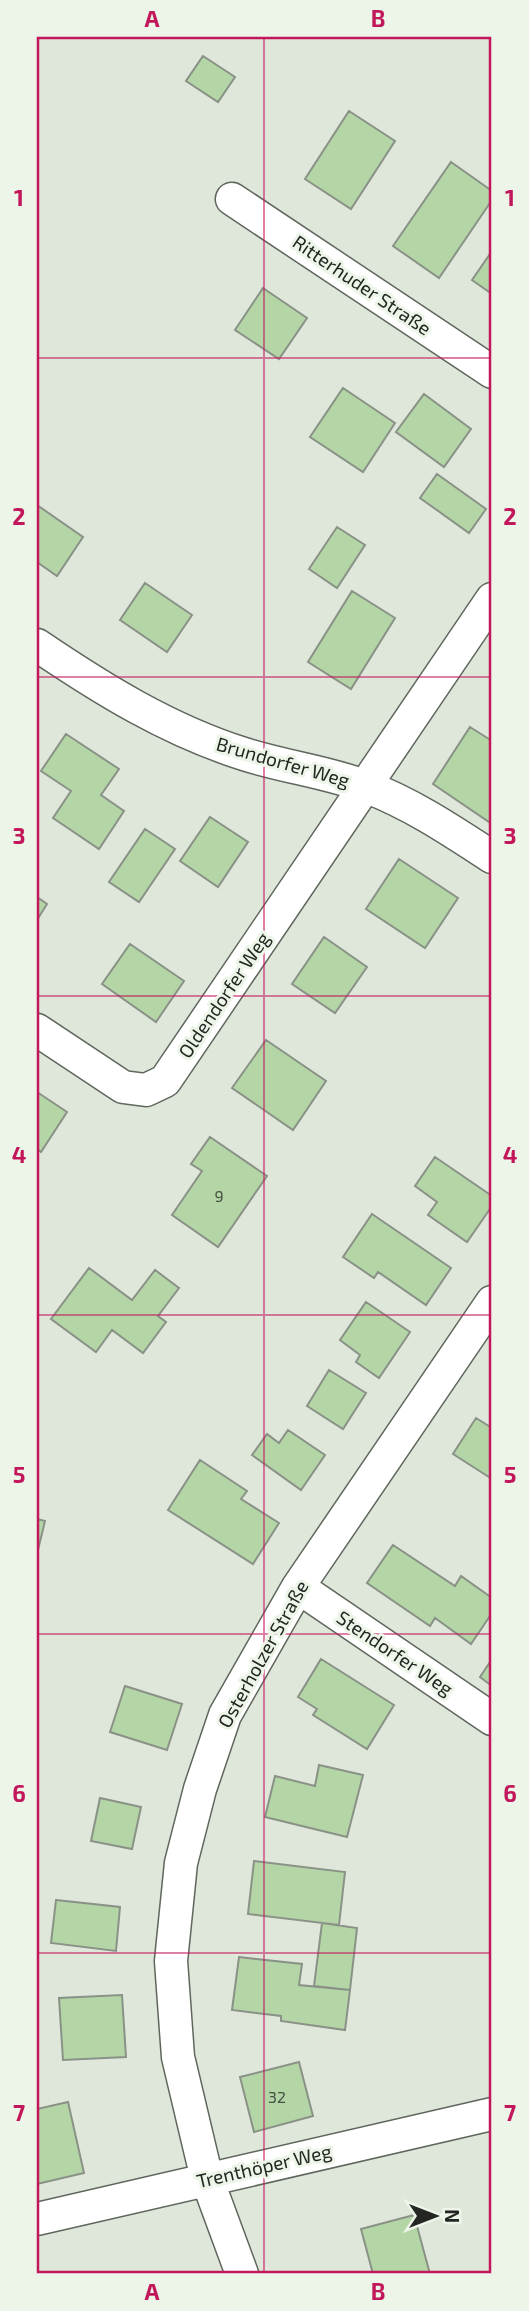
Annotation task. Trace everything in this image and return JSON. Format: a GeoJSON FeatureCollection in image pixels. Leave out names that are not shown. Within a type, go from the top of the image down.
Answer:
{"type":"FeatureCollection","features":[{"type":"Feature","properties":{"kind":"street","name":"Ritterhuder Straße"},"geometry":{"type":"LineString","coordinates":[[232,199],[492,372]]}},
{"type":"Feature","properties":{"kind":"street"},"geometry":{"type":"LineString","coordinates":[[366,786],[492,599]]}},
{"type":"Feature","properties":{"kind":"street","name":"Brundorfer Weg"},"geometry":{"type":"LineString","coordinates":[[37,645],[93,683],[166,723],[243,754],[366,786],[415,808],[492,858]]}},
{"type":"Feature","properties":{"kind":"street","name":"Oldendorfer Weg"},"geometry":{"type":"LineString","coordinates":[[37,1030],[124,1087],[146,1090],[166,1081],[366,786]]}},
{"type":"Feature","properties":{"kind":"street","name":"Osterholzer Straße"},"geometry":{"type":"LineString","coordinates":[[242,2274],[208,2179],[178,2057],[171,1961],[181,1863],[200,1789],[225,1715],[298,1587],[492,1302]]}},
{"type":"Feature","properties":{"kind":"street","name":"Stendorfer Weg"},"geometry":{"type":"LineString","coordinates":[[298,1587],[492,1719]]}},
{"type":"Feature","properties":{"kind":"street","name":"Trenthöper Weg"},"geometry":{"type":"LineString","coordinates":[[37,2219],[492,2114]]}},
{"type":"Feature","properties":{"kind":"building"},"geometry":{"type":"Polygon","coordinates":[[[203,56],[235,77],[218,102],[186,81],[203,56]]]}},
{"type":"Feature","properties":{"kind":"building"},"geometry":{"type":"Polygon","coordinates":[[[349,111],[395,141],[351,209],[305,179],[349,111]]]}},
{"type":"Feature","properties":{"kind":"building"},"geometry":{"type":"Polygon","coordinates":[[[451,162],[492,191],[492,200],[439,278],[393,246],[451,162]]]}},
{"type":"Feature","properties":{"kind":"building"},"geometry":{"type":"Polygon","coordinates":[[[492,251],[492,294],[472,280],[492,251]]]}},
{"type":"Feature","properties":{"kind":"building"},"geometry":{"type":"Polygon","coordinates":[[[263,288],[307,318],[279,359],[235,330],[263,288]]]}},
{"type":"Feature","properties":{"kind":"building"},"geometry":{"type":"Polygon","coordinates":[[[343,388],[395,423],[363,472],[310,437],[343,388]]]}},
{"type":"Feature","properties":{"kind":"building"},"geometry":{"type":"Polygon","coordinates":[[[424,394],[471,429],[444,467],[396,432],[424,394]]]}},
{"type":"Feature","properties":{"kind":"building"},"geometry":{"type":"Polygon","coordinates":[[[437,474],[486,509],[469,533],[420,498],[437,474]]]}},
{"type":"Feature","properties":{"kind":"building"},"geometry":{"type":"Polygon","coordinates":[[[37,505],[83,537],[57,576],[37,562],[37,505]]]}},
{"type":"Feature","properties":{"kind":"building"},"geometry":{"type":"Polygon","coordinates":[[[337,527],[365,545],[337,588],[309,569],[337,527]]]}},
{"type":"Feature","properties":{"kind":"building"},"geometry":{"type":"Polygon","coordinates":[[[145,583],[192,615],[167,652],[120,620],[145,583]]]}},
{"type":"Feature","properties":{"kind":"building"},"geometry":{"type":"Polygon","coordinates":[[[352,591],[395,618],[351,689],[308,662],[352,591]]]}},
{"type":"Feature","properties":{"kind":"building"},"geometry":{"type":"Polygon","coordinates":[[[470,727],[492,741],[492,824],[433,784],[470,727]]]}},
{"type":"Feature","properties":{"kind":"building"},"geometry":{"type":"Polygon","coordinates":[[[66,734],[119,769],[101,795],[124,811],[99,849],[53,818],[71,791],[41,771],[66,734]]]}},
{"type":"Feature","properties":{"kind":"building"},"geometry":{"type":"Polygon","coordinates":[[[210,817],[248,842],[218,887],[180,861],[210,817]]]}},
{"type":"Feature","properties":{"kind":"building"},"geometry":{"type":"Polygon","coordinates":[[[145,829],[175,849],[139,902],[109,882],[145,829]]]}},
{"type":"Feature","properties":{"kind":"building"},"geometry":{"type":"Polygon","coordinates":[[[399,859],[458,898],[425,948],[366,909],[399,859]]]}},
{"type":"Feature","properties":{"kind":"building"},"geometry":{"type":"Polygon","coordinates":[[[37,897],[47,904],[37,920],[37,897]]]}},
{"type":"Feature","properties":{"kind":"building"},"geometry":{"type":"Polygon","coordinates":[[[324,937],[367,967],[335,1013],[292,984],[324,937]]]}},
{"type":"Feature","properties":{"kind":"building"},"geometry":{"type":"Polygon","coordinates":[[[130,944],[184,981],[156,1022],[102,984],[130,944]]]}},
{"type":"Feature","properties":{"kind":"building"},"geometry":{"type":"Polygon","coordinates":[[[266,1040],[326,1081],[293,1130],[232,1088],[266,1040]]]}},
{"type":"Feature","properties":{"kind":"building"},"geometry":{"type":"Polygon","coordinates":[[[37,1092],[67,1112],[41,1152],[37,1149],[37,1092]]]}},
{"type":"Feature","properties":{"kind":"building"},"geometry":{"type":"Polygon","coordinates":[[[210,1137],[267,1176],[218,1247],[172,1215],[202,1171],[191,1164],[210,1137]]]}},
{"type":"Feature","properties":{"kind":"building"},"geometry":{"type":"Polygon","coordinates":[[[435,1157],[492,1196],[492,1206],[467,1242],[428,1215],[437,1202],[415,1186],[435,1157]]]}},
{"type":"Feature","properties":{"kind":"building"},"geometry":{"type":"Polygon","coordinates":[[[372,1214],[451,1268],[426,1305],[378,1272],[374,1278],[343,1257],[372,1214]]]}},
{"type":"Feature","properties":{"kind":"building"},"geometry":{"type":"Polygon","coordinates":[[[89,1268],[132,1300],[155,1270],[179,1288],[158,1316],[166,1322],[143,1353],[112,1330],[96,1352],[51,1319],[89,1268]]]}},
{"type":"Feature","properties":{"kind":"building"},"geometry":{"type":"Polygon","coordinates":[[[366,1302],[410,1332],[379,1378],[356,1362],[360,1355],[340,1340],[366,1302]]]}},
{"type":"Feature","properties":{"kind":"building"},"geometry":{"type":"Polygon","coordinates":[[[329,1370],[366,1393],[343,1429],[307,1406],[329,1370]]]}},
{"type":"Feature","properties":{"kind":"building"},"geometry":{"type":"Polygon","coordinates":[[[476,1418],[492,1428],[492,1479],[453,1454],[476,1418]]]}},
{"type":"Feature","properties":{"kind":"building"},"geometry":{"type":"Polygon","coordinates":[[[288,1430],[325,1455],[301,1490],[252,1455],[267,1434],[279,1443],[288,1430]]]}},
{"type":"Feature","properties":{"kind":"building"},"geometry":{"type":"Polygon","coordinates":[[[200,1460],[247,1491],[241,1499],[279,1523],[253,1564],[168,1510],[200,1460]]]}},
{"type":"Feature","properties":{"kind":"building"},"geometry":{"type":"Polygon","coordinates":[[[37,1519],[45,1521],[37,1554],[37,1519]]]}},
{"type":"Feature","properties":{"kind":"building"},"geometry":{"type":"Polygon","coordinates":[[[393,1545],[455,1586],[461,1576],[492,1598],[492,1613],[471,1644],[435,1618],[430,1626],[367,1583],[393,1545]]]}},
{"type":"Feature","properties":{"kind":"building"},"geometry":{"type":"Polygon","coordinates":[[[321,1659],[394,1705],[367,1749],[313,1715],[317,1709],[298,1697],[321,1659]]]}},
{"type":"Feature","properties":{"kind":"building"},"geometry":{"type":"Polygon","coordinates":[[[492,1659],[492,1686],[480,1677],[492,1659]]]}},
{"type":"Feature","properties":{"kind":"building"},"geometry":{"type":"Polygon","coordinates":[[[125,1686],[182,1704],[167,1750],[110,1732],[125,1686]]]}},
{"type":"Feature","properties":{"kind":"building"},"geometry":{"type":"Polygon","coordinates":[[[319,1765],[363,1775],[347,1837],[265,1817],[275,1776],[315,1786],[319,1765]]]}},
{"type":"Feature","properties":{"kind":"building"},"geometry":{"type":"Polygon","coordinates":[[[100,1798],[141,1807],[132,1849],[91,1841],[100,1798]]]}},
{"type":"Feature","properties":{"kind":"building"},"geometry":{"type":"Polygon","coordinates":[[[254,1861],[345,1872],[339,1925],[248,1914],[254,1861]]]}},
{"type":"Feature","properties":{"kind":"building"},"geometry":{"type":"Polygon","coordinates":[[[56,1900],[120,1907],[116,1951],[51,1943],[56,1900]]]}},
{"type":"Feature","properties":{"kind":"building"},"geometry":{"type":"Polygon","coordinates":[[[322,1923],[357,1928],[350,1990],[314,1986],[322,1923]]]}},
{"type":"Feature","properties":{"kind":"building"},"geometry":{"type":"Polygon","coordinates":[[[239,1957],[302,1964],[299,1985],[350,1990],[345,2030],[281,2021],[281,2016],[232,2010],[239,1957]]]}},
{"type":"Feature","properties":{"kind":"building"},"geometry":{"type":"Polygon","coordinates":[[[122,1995],[126,2057],[63,2060],[59,1998],[122,1995]]]}},
{"type":"Feature","properties":{"kind":"building"},"geometry":{"type":"Polygon","coordinates":[[[299,2062],[313,2116],[254,2132],[240,2077],[299,2062]]]}},
{"type":"Feature","properties":{"kind":"building"},"geometry":{"type":"Polygon","coordinates":[[[68,2102],[84,2173],[37,2184],[37,2109],[68,2102]]]}},
{"type":"Feature","properties":{"kind":"building"},"geometry":{"type":"Polygon","coordinates":[[[414,2215],[430,2274],[373,2274],[361,2229],[414,2215]]]}}]}
